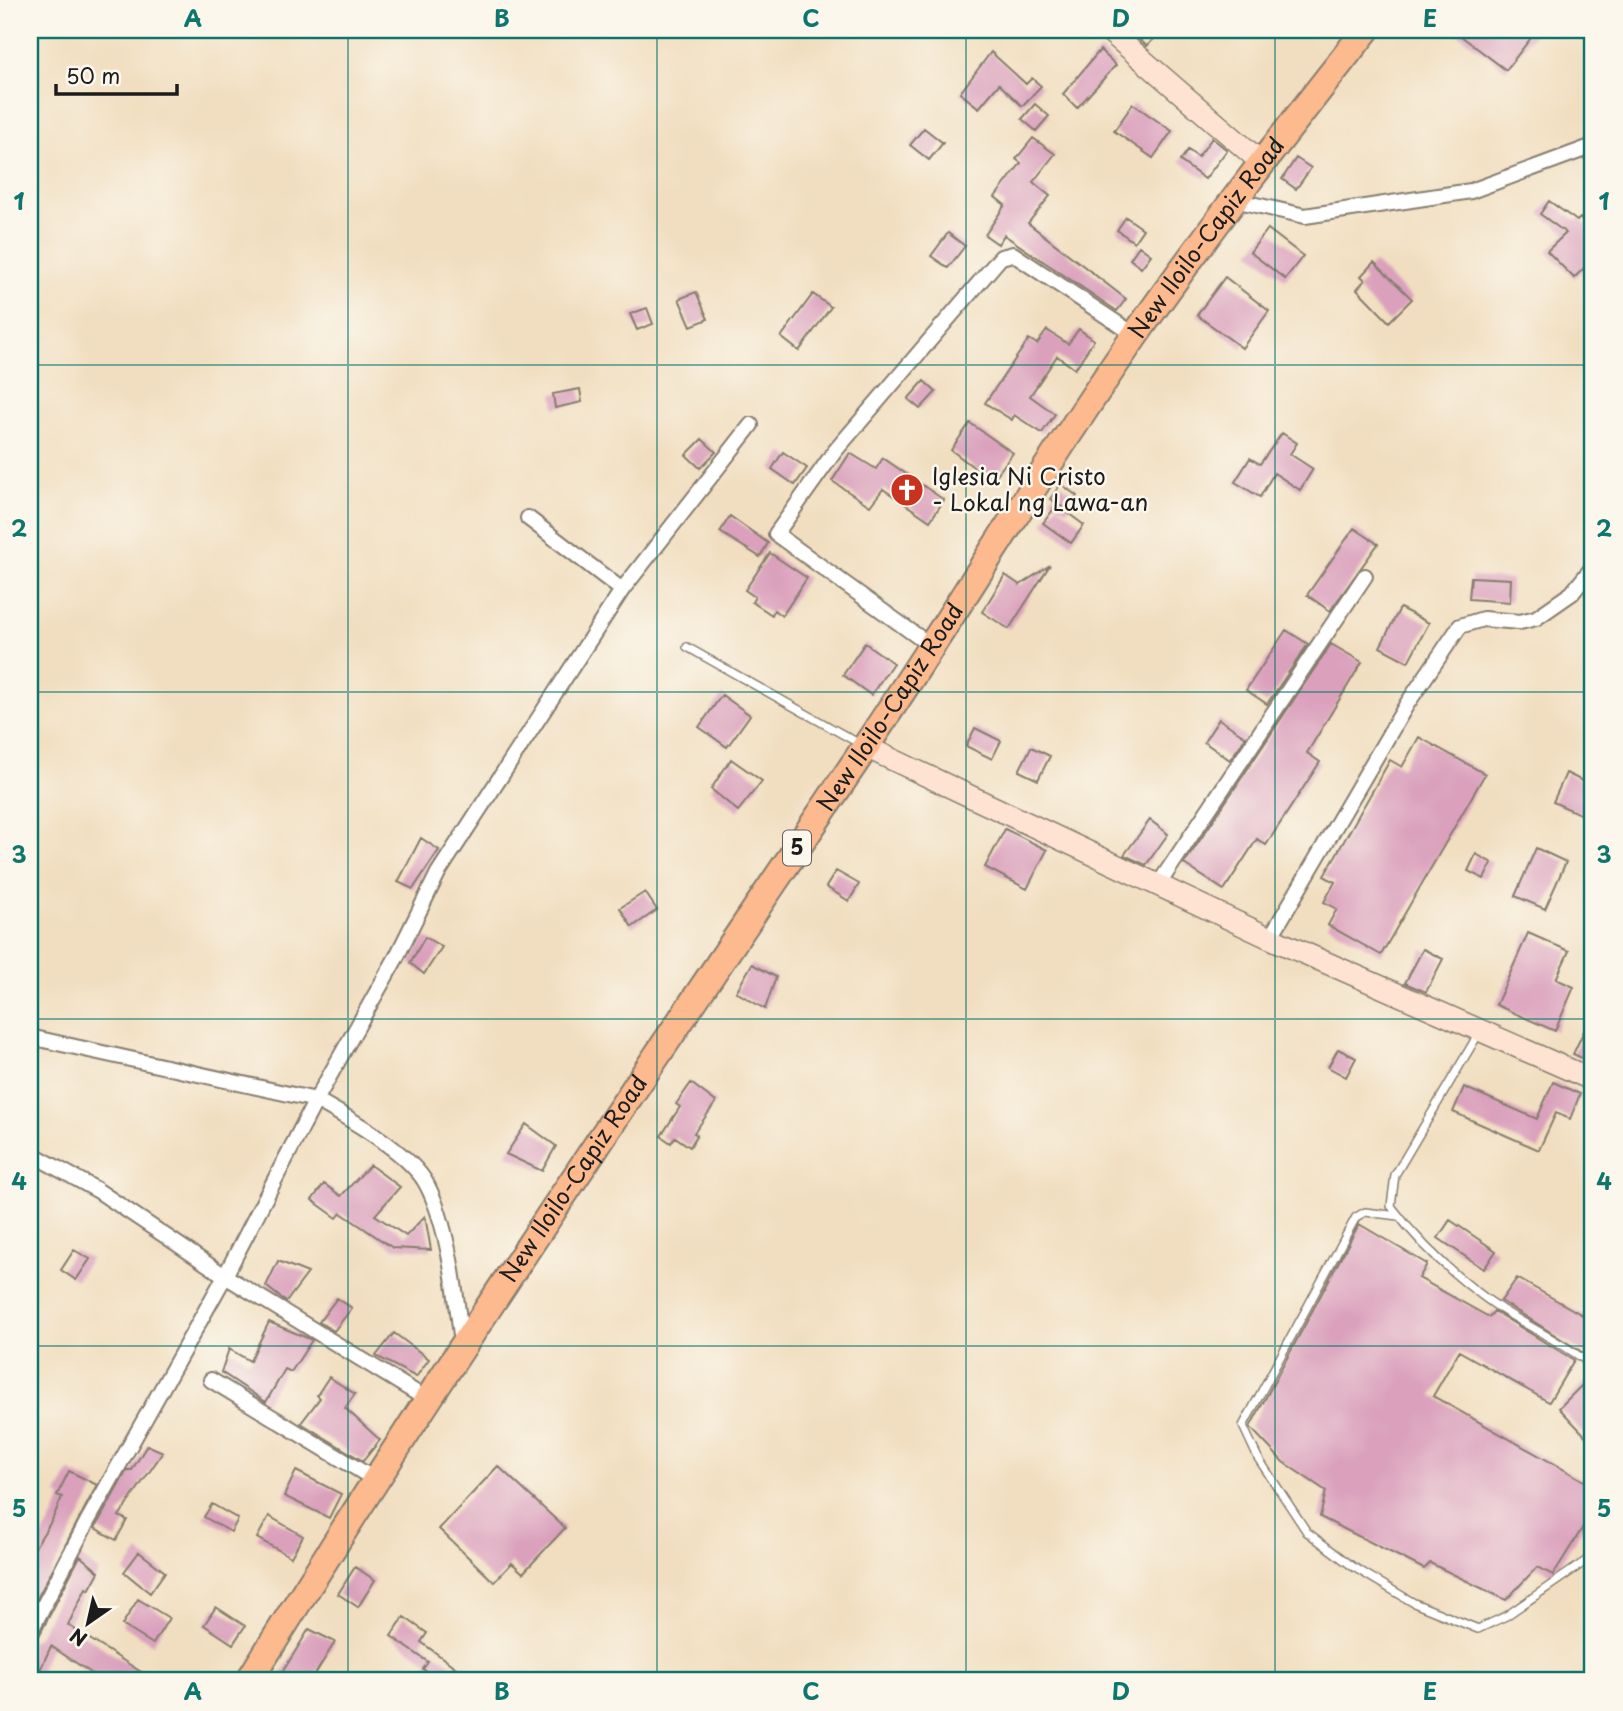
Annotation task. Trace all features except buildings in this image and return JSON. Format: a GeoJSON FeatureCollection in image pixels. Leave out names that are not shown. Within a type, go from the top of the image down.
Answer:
{"type":"FeatureCollection","features":[{"type":"Feature","properties":{"kind":"highway","name":"New Iloilo-Capiz Road"},"geometry":{"type":"LineString","coordinates":[[248,1681],[374,1479],[866,747],[1135,335],[1262,163],[1366,30]]}},
{"type":"Feature","properties":{"kind":"main road"},"geometry":{"type":"LineString","coordinates":[[1111,31],[1262,163]]}},
{"type":"Feature","properties":{"kind":"main road"},"geometry":{"type":"LineString","coordinates":[[866,747],[1270,938],[1593,1080]]}},
{"type":"Feature","properties":{"kind":"street"},"geometry":{"type":"LineString","coordinates":[[1234,200],[1305,216],[1471,191],[1593,146]]}},
{"type":"Feature","properties":{"kind":"street"},"geometry":{"type":"LineString","coordinates":[[932,646],[776,534],[835,451],[1001,257],[1013,254],[1135,335]]}},
{"type":"Feature","properties":{"kind":"street"},"geometry":{"type":"LineString","coordinates":[[30,1632],[87,1522],[225,1276],[316,1100],[396,958],[438,873],[622,590],[751,425]]}},
{"type":"Feature","properties":{"kind":"street"},"geometry":{"type":"LineString","coordinates":[[528,519],[622,590]]}},
{"type":"Feature","properties":{"kind":"street"},"geometry":{"type":"LineString","coordinates":[[1270,938],[1407,704],[1460,626],[1483,619],[1520,622],[1536,618],[1572,593],[1593,567]]}},
{"type":"Feature","properties":{"kind":"street"},"geometry":{"type":"LineString","coordinates":[[1157,885],[1365,576]]}},
{"type":"Feature","properties":{"kind":"street"},"geometry":{"type":"LineString","coordinates":[[30,1037],[316,1100],[341,1114],[407,1161],[426,1183],[453,1277],[463,1345]]}},
{"type":"Feature","properties":{"kind":"street"},"geometry":{"type":"LineString","coordinates":[[30,1153],[97,1190],[225,1276],[428,1400]]}},
{"type":"Feature","properties":{"kind":"street"},"geometry":{"type":"LineString","coordinates":[[211,1380],[374,1479]]}},
{"type":"Feature","properties":{"kind":"lane"},"geometry":{"type":"LineString","coordinates":[[687,647],[866,747]]}},
{"type":"Feature","properties":{"kind":"lane"},"geometry":{"type":"LineString","coordinates":[[1481,1029],[1395,1174],[1391,1206],[1412,1235],[1451,1273],[1500,1308],[1593,1366]]}},
{"type":"Feature","properties":{"kind":"lane"},"geometry":{"type":"LineString","coordinates":[[1399,1216],[1366,1212],[1356,1217],[1243,1426],[1258,1458],[1307,1532],[1352,1566],[1414,1603],[1478,1629],[1506,1616],[1593,1556]]}},
{"type":"Feature","properties":{"kind":"place","name":"Iglesia Ni Cristo - Lokal ng Lawa-an"},"geometry":{"type":"Point","coordinates":[907,490]}}]}
